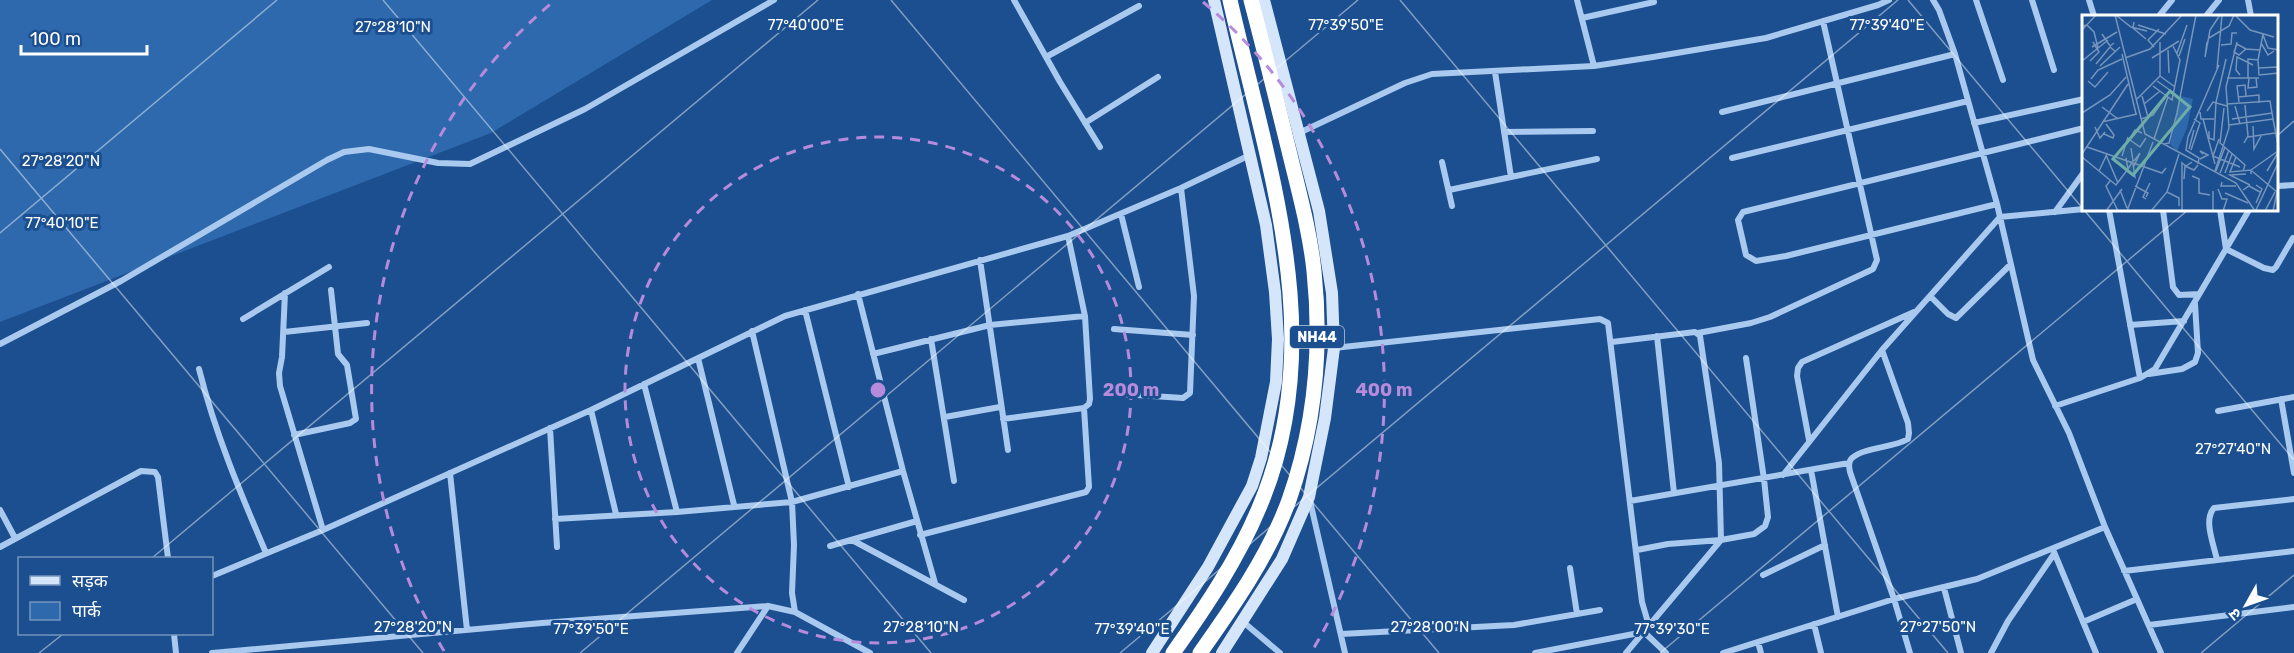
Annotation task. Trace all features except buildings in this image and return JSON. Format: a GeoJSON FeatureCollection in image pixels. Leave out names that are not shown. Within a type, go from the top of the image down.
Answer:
{"type":"FeatureCollection","features":[{"type":"Feature","properties":{"kind":"highway","name":"NH44"},"geometry":{"type":"LineString","coordinates":[[1173,653],[1241,546],[1260,507],[1284,429],[1291,387],[1292,298],[1287,255],[1267,152],[1230,0]]}},
{"type":"Feature","properties":{"kind":"highway","name":"NH44"},"geometry":{"type":"LineString","coordinates":[[1200,653],[1245,586],[1269,544],[1288,501],[1302,460],[1317,360],[1314,270],[1306,227],[1251,0]]}},
{"type":"Feature","properties":{"kind":"street"},"geometry":{"type":"LineString","coordinates":[[0,344],[121,281],[327,160],[344,153],[369,149],[438,164],[470,164],[585,109],[774,0]]}},
{"type":"Feature","properties":{"kind":"street"},"geometry":{"type":"LineString","coordinates":[[1014,0],[1100,147]]}},
{"type":"Feature","properties":{"kind":"street"},"geometry":{"type":"LineString","coordinates":[[1152,653],[1208,567],[1243,506],[1257,473],[1270,416],[1277,360],[1275,292],[1266,225],[1214,0]]}},
{"type":"Feature","properties":{"kind":"street"},"geometry":{"type":"LineString","coordinates":[[1222,653],[1282,559],[1309,497],[1325,418],[1334,348],[1332,293],[1326,250],[1299,133],[1264,0]]}},
{"type":"Feature","properties":{"kind":"street"},"geometry":{"type":"LineString","coordinates":[[1577,0],[1594,66]]}},
{"type":"Feature","properties":{"kind":"street"},"geometry":{"type":"LineString","coordinates":[[1299,133],[1420,78],[1443,73],[1594,66],[1766,38],[1889,0]]}},
{"type":"Feature","properties":{"kind":"street"},"geometry":{"type":"LineString","coordinates":[[1933,0],[1955,54],[1997,204],[2033,360],[2069,433],[2105,527],[2161,653]]}},
{"type":"Feature","properties":{"kind":"street"},"geometry":{"type":"LineString","coordinates":[[1976,0],[2003,80]]}},
{"type":"Feature","properties":{"kind":"street"},"geometry":{"type":"LineString","coordinates":[[2032,0],[2054,70]]}},
{"type":"Feature","properties":{"kind":"street"},"geometry":{"type":"LineString","coordinates":[[2089,0],[2094,15]]}},
{"type":"Feature","properties":{"kind":"street"},"geometry":{"type":"LineString","coordinates":[[2160,15],[2172,0]]}},
{"type":"Feature","properties":{"kind":"street"},"geometry":{"type":"LineString","coordinates":[[2207,15],[2219,0]]}},
{"type":"Feature","properties":{"kind":"street"},"geometry":{"type":"LineString","coordinates":[[2248,0],[2250,15]]}},
{"type":"Feature","properties":{"kind":"street"},"geometry":{"type":"LineString","coordinates":[[1582,18],[1654,2]]}},
{"type":"Feature","properties":{"kind":"street"},"geometry":{"type":"LineString","coordinates":[[1046,57],[1139,6]]}},
{"type":"Feature","properties":{"kind":"street"},"geometry":{"type":"LineString","coordinates":[[1612,342],[1698,333],[1764,320],[1873,268],[1877,260],[1872,235],[1822,21]]}},
{"type":"Feature","properties":{"kind":"street"},"geometry":{"type":"LineString","coordinates":[[1722,112],[1955,54]]}},
{"type":"Feature","properties":{"kind":"street"},"geometry":{"type":"LineString","coordinates":[[1495,72],[1512,177]]}},
{"type":"Feature","properties":{"kind":"street"},"geometry":{"type":"LineString","coordinates":[[1085,123],[1158,78]]}},
{"type":"Feature","properties":{"kind":"street"},"geometry":{"type":"LineString","coordinates":[[1974,123],[2082,99]]}},
{"type":"Feature","properties":{"kind":"street"},"geometry":{"type":"LineString","coordinates":[[1732,159],[1968,101]]}},
{"type":"Feature","properties":{"kind":"street"},"geometry":{"type":"LineString","coordinates":[[1997,204],[1756,261],[1746,255],[1738,220],[1743,212],[2082,128]]}},
{"type":"Feature","properties":{"kind":"street"},"geometry":{"type":"LineString","coordinates":[[1504,132],[1593,131]]}},
{"type":"Feature","properties":{"kind":"street"},"geometry":{"type":"LineString","coordinates":[[213,576],[323,530],[591,410],[785,316],[1068,236],[1181,188],[1250,155]]}},
{"type":"Feature","properties":{"kind":"street"},"geometry":{"type":"LineString","coordinates":[[1449,190],[1597,159]]}},
{"type":"Feature","properties":{"kind":"street"},"geometry":{"type":"LineString","coordinates":[[1442,162],[1452,206]]}},
{"type":"Feature","properties":{"kind":"street"},"geometry":{"type":"LineString","coordinates":[[2055,212],[2082,175]]}},
{"type":"Feature","properties":{"kind":"street"},"geometry":{"type":"LineString","coordinates":[[2279,186],[2294,184]]}},
{"type":"Feature","properties":{"kind":"street"},"geometry":{"type":"LineString","coordinates":[[1121,394],[1183,398],[1189,395],[1194,296],[1181,188]]}},
{"type":"Feature","properties":{"kind":"street"},"geometry":{"type":"LineString","coordinates":[[1783,475],[1882,350],[2000,217],[2082,209]]}},
{"type":"Feature","properties":{"kind":"street"},"geometry":{"type":"LineString","coordinates":[[2109,212],[2140,378]]}},
{"type":"Feature","properties":{"kind":"street"},"geometry":{"type":"LineString","coordinates":[[2163,212],[2173,287],[2180,295],[2199,294]]}},
{"type":"Feature","properties":{"kind":"street"},"geometry":{"type":"LineString","coordinates":[[2220,212],[2226,249]]}},
{"type":"Feature","properties":{"kind":"street"},"geometry":{"type":"LineString","coordinates":[[2149,374],[2155,369],[2248,212]]}},
{"type":"Feature","properties":{"kind":"street"},"geometry":{"type":"LineString","coordinates":[[1121,214],[1139,287]]}},
{"type":"Feature","properties":{"kind":"street"},"geometry":{"type":"LineString","coordinates":[[1003,419],[1084,408],[1089,404],[1085,316],[1068,236]]}},
{"type":"Feature","properties":{"kind":"street"},"geometry":{"type":"LineString","coordinates":[[2226,249],[2264,268],[2273,270],[2293,238]]}},
{"type":"Feature","properties":{"kind":"street"},"geometry":{"type":"LineString","coordinates":[[980,260],[1008,450]]}},
{"type":"Feature","properties":{"kind":"street"},"geometry":{"type":"LineString","coordinates":[[1930,296],[1948,314],[1956,318],[2010,265]]}},
{"type":"Feature","properties":{"kind":"street"},"geometry":{"type":"LineString","coordinates":[[243,319],[329,267]]}},
{"type":"Feature","properties":{"kind":"street"},"geometry":{"type":"LineString","coordinates":[[294,435],[350,423],[356,419],[347,365],[338,354],[331,290]]}},
{"type":"Feature","properties":{"kind":"street"},"geometry":{"type":"LineString","coordinates":[[285,293],[280,386],[323,530]]}},
{"type":"Feature","properties":{"kind":"street"},"geometry":{"type":"LineString","coordinates":[[858,294],[916,521],[935,583]]}},
{"type":"Feature","properties":{"kind":"street"},"geometry":{"type":"LineString","coordinates":[[2055,406],[2149,374],[2182,369],[2195,362],[2198,353],[2194,303]]}},
{"type":"Feature","properties":{"kind":"street"},"geometry":{"type":"LineString","coordinates":[[805,310],[849,487]]}},
{"type":"Feature","properties":{"kind":"street"},"geometry":{"type":"LineString","coordinates":[[1809,440],[1797,376],[1802,362],[1917,310]]}},
{"type":"Feature","properties":{"kind":"street"},"geometry":{"type":"LineString","coordinates":[[873,354],[990,325],[1085,316]]}},
{"type":"Feature","properties":{"kind":"street"},"geometry":{"type":"LineString","coordinates":[[1334,348],[1599,319],[1608,323],[1643,609],[1649,626]]}},
{"type":"Feature","properties":{"kind":"street"},"geometry":{"type":"LineString","coordinates":[[2130,325],[2184,321]]}},
{"type":"Feature","properties":{"kind":"street"},"geometry":{"type":"LineString","coordinates":[[284,332],[367,323]]}},
{"type":"Feature","properties":{"kind":"street"},"geometry":{"type":"LineString","coordinates":[[1114,328],[1193,335]]}},
{"type":"Feature","properties":{"kind":"street"},"geometry":{"type":"LineString","coordinates":[[752,331],[792,502],[794,545],[792,593],[795,612]]}},
{"type":"Feature","properties":{"kind":"street"},"geometry":{"type":"LineString","coordinates":[[1626,653],[1721,540],[1720,485],[1716,442],[1701,340],[1698,333]]}},
{"type":"Feature","properties":{"kind":"street"},"geometry":{"type":"LineString","coordinates":[[1657,336],[1674,493]]}},
{"type":"Feature","properties":{"kind":"street"},"geometry":{"type":"LineString","coordinates":[[931,339],[954,481]]}},
{"type":"Feature","properties":{"kind":"street"},"geometry":{"type":"LineString","coordinates":[[1882,350],[1910,433],[1908,439],[1901,443],[1860,454],[1852,458],[1849,463],[1910,653]]}},
{"type":"Feature","properties":{"kind":"street"},"geometry":{"type":"LineString","coordinates":[[698,358],[734,505]]}},
{"type":"Feature","properties":{"kind":"street"},"geometry":{"type":"LineString","coordinates":[[1636,550],[1754,534],[1765,526],[1768,517],[1764,479],[1746,358]]}},
{"type":"Feature","properties":{"kind":"street"},"geometry":{"type":"LineString","coordinates":[[199,369],[214,425],[236,485],[266,553]]}},
{"type":"Feature","properties":{"kind":"street"},"geometry":{"type":"LineString","coordinates":[[644,384],[677,512]]}},
{"type":"Feature","properties":{"kind":"street"},"geometry":{"type":"LineString","coordinates":[[2218,411],[2294,397]]}},
{"type":"Feature","properties":{"kind":"street"},"geometry":{"type":"LineString","coordinates":[[2281,399],[2294,473]]}},
{"type":"Feature","properties":{"kind":"street"},"geometry":{"type":"LineString","coordinates":[[945,417],[1000,407]]}},
{"type":"Feature","properties":{"kind":"street"},"geometry":{"type":"LineString","coordinates":[[920,535],[1086,492],[1089,487],[1084,408]]}},
{"type":"Feature","properties":{"kind":"street"},"geometry":{"type":"LineString","coordinates":[[591,410],[616,514]]}},
{"type":"Feature","properties":{"kind":"street"},"geometry":{"type":"LineString","coordinates":[[550,428],[557,548]]}},
{"type":"Feature","properties":{"kind":"street"},"geometry":{"type":"LineString","coordinates":[[1630,501],[1849,463]]}},
{"type":"Feature","properties":{"kind":"street"},"geometry":{"type":"LineString","coordinates":[[0,547],[141,471],[150,470],[158,477],[168,557]]}},
{"type":"Feature","properties":{"kind":"street"},"geometry":{"type":"LineString","coordinates":[[1811,470],[1838,617]]}},
{"type":"Feature","properties":{"kind":"street"},"geometry":{"type":"LineString","coordinates":[[555,519],[792,502],[903,471]]}},
{"type":"Feature","properties":{"kind":"street"},"geometry":{"type":"LineString","coordinates":[[450,473],[467,630]]}},
{"type":"Feature","properties":{"kind":"street"},"geometry":{"type":"LineString","coordinates":[[1309,497],[1345,653]]}},
{"type":"Feature","properties":{"kind":"street"},"geometry":{"type":"LineString","coordinates":[[2217,560],[2209,522],[2211,511],[2214,508],[2294,499]]}},
{"type":"Feature","properties":{"kind":"street"},"geometry":{"type":"LineString","coordinates":[[0,510],[15,538]]}},
{"type":"Feature","properties":{"kind":"street"},"geometry":{"type":"LineString","coordinates":[[830,546],[916,521]]}},
{"type":"Feature","properties":{"kind":"street"},"geometry":{"type":"LineString","coordinates":[[1724,653],[1894,599],[1977,579],[2053,551],[2105,527]]}},
{"type":"Feature","properties":{"kind":"street"},"geometry":{"type":"LineString","coordinates":[[852,540],[964,600]]}},
{"type":"Feature","properties":{"kind":"street"},"geometry":{"type":"LineString","coordinates":[[1763,575],[1825,545]]}},
{"type":"Feature","properties":{"kind":"street"},"geometry":{"type":"LineString","coordinates":[[2053,551],[2096,653]]}},
{"type":"Feature","properties":{"kind":"street"},"geometry":{"type":"LineString","coordinates":[[1991,653],[2008,621],[2053,551]]}},
{"type":"Feature","properties":{"kind":"street"},"geometry":{"type":"LineString","coordinates":[[2124,571],[2294,551]]}},
{"type":"Feature","properties":{"kind":"street"},"geometry":{"type":"LineString","coordinates":[[1570,568],[1577,614]]}},
{"type":"Feature","properties":{"kind":"street"},"geometry":{"type":"LineString","coordinates":[[1944,588],[1962,653]]}},
{"type":"Feature","properties":{"kind":"street"},"geometry":{"type":"LineString","coordinates":[[2083,622],[2137,599]]}},
{"type":"Feature","properties":{"kind":"street"},"geometry":{"type":"LineString","coordinates":[[737,653],[768,606]]}},
{"type":"Feature","properties":{"kind":"street"},"geometry":{"type":"LineString","coordinates":[[212,653],[768,606],[795,612],[870,653]]}},
{"type":"Feature","properties":{"kind":"street"},"geometry":{"type":"LineString","coordinates":[[2149,625],[2294,607]]}},
{"type":"Feature","properties":{"kind":"street"},"geometry":{"type":"LineString","coordinates":[[1341,634],[1496,627],[1600,610]]}},
{"type":"Feature","properties":{"kind":"street"},"geometry":{"type":"LineString","coordinates":[[1242,621],[1280,653]]}},
{"type":"Feature","properties":{"kind":"street"},"geometry":{"type":"LineString","coordinates":[[1814,624],[1821,653]]}},
{"type":"Feature","properties":{"kind":"street"},"geometry":{"type":"LineString","coordinates":[[1535,653],[1644,632]]}},
{"type":"Feature","properties":{"kind":"street"},"geometry":{"type":"LineString","coordinates":[[1644,632],[1666,653]]}},
{"type":"Feature","properties":{"kind":"street"},"geometry":{"type":"LineString","coordinates":[[174,635],[176,653]]}},
{"type":"Feature","properties":{"kind":"street"},"geometry":{"type":"LineString","coordinates":[[1758,642],[1761,653]]}},
{"type":"Feature","properties":{"kind":"street"},"geometry":{"type":"LineString","coordinates":[[329,644],[329,653]]}},
{"type":"Feature","properties":{"kind":"green space"},"geometry":{"type":"Polygon","coordinates":[[[0,0],[712,0],[491,133],[0,322],[0,0]]]}}]}
